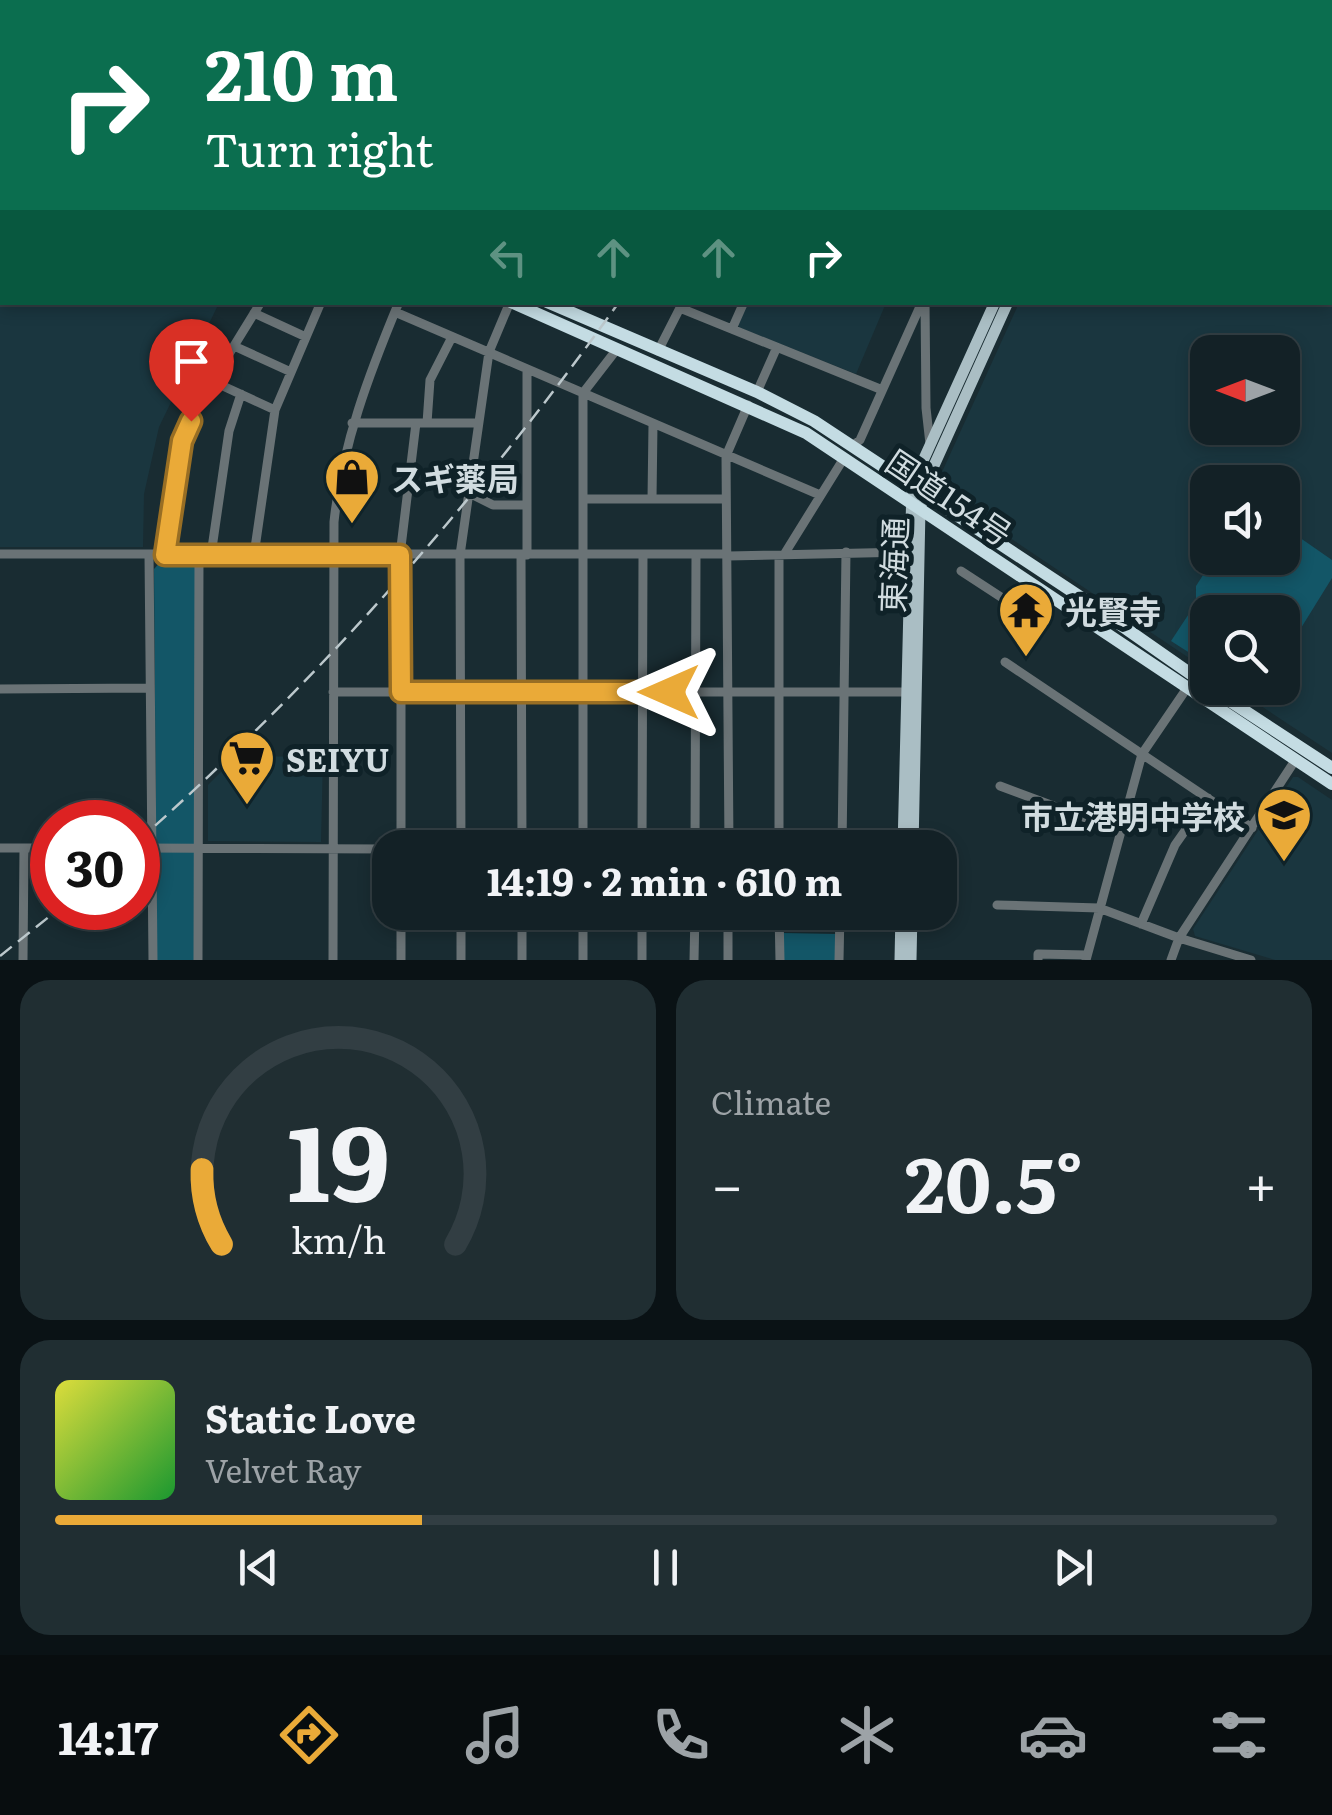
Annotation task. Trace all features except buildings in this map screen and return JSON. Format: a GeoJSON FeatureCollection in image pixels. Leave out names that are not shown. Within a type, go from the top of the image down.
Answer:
{"type":"FeatureCollection","features":[{"type":"Feature","properties":{"kind":"highway","name":"国道154号"},"geometry":{"type":"LineString","coordinates":[[517,305],[748,405],[917,488],[1190,675]]}},
{"type":"Feature","properties":{"kind":"highway","name":"国道154号"},"geometry":{"type":"LineString","coordinates":[[580,309],[658,350],[814,421],[914,506],[1187,688],[1300,754],[1332,768]]}},
{"type":"Feature","properties":{"kind":"highway","name":"国道154号"},"geometry":{"type":"LineString","coordinates":[[1233,705],[1300,754],[1332,784]]}},
{"type":"Feature","properties":{"kind":"main road","name":"東海通"},"geometry":{"type":"LineString","coordinates":[[902,830],[908,552],[917,488],[930,447],[993,305]]}},
{"type":"Feature","properties":{"kind":"main road","name":"東海通"},"geometry":{"type":"LineString","coordinates":[[917,488],[1007,305]]}},
{"type":"Feature","properties":{"kind":"main road","name":"東海通"},"geometry":{"type":"LineString","coordinates":[[913,830],[914,506]]}},
{"type":"Feature","properties":{"kind":"main road"},"geometry":{"type":"LineString","coordinates":[[900,960],[901,930]]}},
{"type":"Feature","properties":{"kind":"main road"},"geometry":{"type":"LineString","coordinates":[[911,960],[912,930]]}},
{"type":"Feature","properties":{"kind":"street"},"geometry":{"type":"LineString","coordinates":[[165,555],[182,441],[212,381],[259,305]]}},
{"type":"Feature","properties":{"kind":"street"},"geometry":{"type":"LineString","coordinates":[[254,555],[274,410],[320,305]]}},
{"type":"Feature","properties":{"kind":"street"},"geometry":{"type":"LineString","coordinates":[[461,830],[460,555],[489,352],[509,305]]}},
{"type":"Feature","properties":{"kind":"street"},"geometry":{"type":"LineString","coordinates":[[732,329],[743,305]]}},
{"type":"Feature","properties":{"kind":"street"},"geometry":{"type":"LineString","coordinates":[[779,830],[782,554],[848,452],[860,440],[880,389],[922,305]]}},
{"type":"Feature","properties":{"kind":"street"},"geometry":{"type":"LineString","coordinates":[[924,305],[930,447]]}},
{"type":"Feature","properties":{"kind":"street"},"geometry":{"type":"LineString","coordinates":[[658,350],[682,306],[880,389]]}},
{"type":"Feature","properties":{"kind":"street"},"geometry":{"type":"LineString","coordinates":[[333,960],[333,555],[337,490],[352,423],[397,307],[452,336],[820,495]]}},
{"type":"Feature","properties":{"kind":"street"},"geometry":{"type":"LineString","coordinates":[[254,313],[306,336]]}},
{"type":"Feature","properties":{"kind":"street"},"geometry":{"type":"LineString","coordinates":[[401,830],[400,555],[430,380],[452,336]]}},
{"type":"Feature","properties":{"kind":"street"},"geometry":{"type":"LineString","coordinates":[[234,346],[291,372]]}},
{"type":"Feature","properties":{"kind":"street"},"geometry":{"type":"LineString","coordinates":[[756,392],[777,347]]}},
{"type":"Feature","properties":{"kind":"street"},"geometry":{"type":"LineString","coordinates":[[583,830],[583,393],[617,348]]}},
{"type":"Feature","properties":{"kind":"street"},"geometry":{"type":"LineString","coordinates":[[522,830],[527,369]]}},
{"type":"Feature","properties":{"kind":"street"},"geometry":{"type":"LineString","coordinates":[[212,381],[274,410]]}},
{"type":"Feature","properties":{"kind":"street"},"geometry":{"type":"LineString","coordinates":[[211,555],[229,431],[241,394]]}},
{"type":"Feature","properties":{"kind":"street"},"geometry":{"type":"LineString","coordinates":[[729,830],[726,456],[748,405]]}},
{"type":"Feature","properties":{"kind":"street"},"geometry":{"type":"LineString","coordinates":[[352,423],[478,424]]}},
{"type":"Feature","properties":{"kind":"street"},"geometry":{"type":"LineString","coordinates":[[652,499],[653,424]]}},
{"type":"Feature","properties":{"kind":"street"},"geometry":{"type":"LineString","coordinates":[[469,493],[493,506],[527,505]]}},
{"type":"Feature","properties":{"kind":"street"},"geometry":{"type":"LineString","coordinates":[[583,499],[726,499]]}},
{"type":"Feature","properties":{"kind":"street"},"geometry":{"type":"LineString","coordinates":[[842,830],[846,552]]}},
{"type":"Feature","properties":{"kind":"street"},"geometry":{"type":"LineString","coordinates":[[0,554],[908,552]]}},
{"type":"Feature","properties":{"kind":"street"},"geometry":{"type":"LineString","coordinates":[[642,554],[642,830]]}},
{"type":"Feature","properties":{"kind":"street"},"geometry":{"type":"LineString","coordinates":[[695,830],[696,554]]}},
{"type":"Feature","properties":{"kind":"street"},"geometry":{"type":"LineString","coordinates":[[149,555],[152,800]]}},
{"type":"Feature","properties":{"kind":"street"},"geometry":{"type":"LineString","coordinates":[[198,555],[198,960]]}},
{"type":"Feature","properties":{"kind":"street"},"geometry":{"type":"LineString","coordinates":[[961,571],[1007,601]]}},
{"type":"Feature","properties":{"kind":"street"},"geometry":{"type":"LineString","coordinates":[[1004,662],[1252,828]]}},
{"type":"Feature","properties":{"kind":"street"},"geometry":{"type":"LineString","coordinates":[[0,688],[149,688]]}},
{"type":"Feature","properties":{"kind":"street"},"geometry":{"type":"LineString","coordinates":[[1038,960],[1038,954],[1086,957],[1142,754],[1187,688]]}},
{"type":"Feature","properties":{"kind":"street"},"geometry":{"type":"LineString","coordinates":[[333,692],[906,692]]}},
{"type":"Feature","properties":{"kind":"street"},"geometry":{"type":"LineString","coordinates":[[1171,960],[1180,938],[1300,754]]}},
{"type":"Feature","properties":{"kind":"street"},"geometry":{"type":"LineString","coordinates":[[1000,786],[1121,830]]}},
{"type":"Feature","properties":{"kind":"street"},"geometry":{"type":"LineString","coordinates":[[1141,924],[1175,845],[1208,798]]}},
{"type":"Feature","properties":{"kind":"street"},"geometry":{"type":"LineString","coordinates":[[0,848],[30,848]]}},
{"type":"Feature","properties":{"kind":"street"},"geometry":{"type":"LineString","coordinates":[[23,960],[24,848]]}},
{"type":"Feature","properties":{"kind":"street"},"geometry":{"type":"LineString","coordinates":[[160,848],[372,848]]}},
{"type":"Feature","properties":{"kind":"street"},"geometry":{"type":"LineString","coordinates":[[997,905],[1099,908],[1224,956],[1251,960]]}},
{"type":"Feature","properties":{"kind":"street"},"geometry":{"type":"LineString","coordinates":[[153,930],[153,960]]}},
{"type":"Feature","properties":{"kind":"street"},"geometry":{"type":"LineString","coordinates":[[401,930],[401,960]]}},
{"type":"Feature","properties":{"kind":"street"},"geometry":{"type":"LineString","coordinates":[[461,930],[461,960]]}},
{"type":"Feature","properties":{"kind":"street"},"geometry":{"type":"LineString","coordinates":[[522,930],[522,960]]}},
{"type":"Feature","properties":{"kind":"street"},"geometry":{"type":"LineString","coordinates":[[582,930],[582,960]]}},
{"type":"Feature","properties":{"kind":"street"},"geometry":{"type":"LineString","coordinates":[[642,930],[642,960]]}},
{"type":"Feature","properties":{"kind":"street"},"geometry":{"type":"LineString","coordinates":[[694,930],[694,960]]}},
{"type":"Feature","properties":{"kind":"street"},"geometry":{"type":"LineString","coordinates":[[728,930],[728,960]]}},
{"type":"Feature","properties":{"kind":"street"},"geometry":{"type":"LineString","coordinates":[[780,930],[780,960]]}},
{"type":"Feature","properties":{"kind":"street"},"geometry":{"type":"LineString","coordinates":[[839,960],[840,930]]}},
{"type":"Feature","properties":{"kind":"shaded area"},"geometry":{"type":"Polygon","coordinates":[[[0,305],[218,305],[159,427],[144,494],[143,547],[0,547],[0,305]]]}},
{"type":"Feature","properties":{"kind":"shaded area"},"geometry":{"type":"Polygon","coordinates":[[[747,305],[885,305],[856,374],[738,325],[747,305]]]}},
{"type":"Feature","properties":{"kind":"shaded area"},"geometry":{"type":"Polygon","coordinates":[[[1018,305],[1332,305],[1332,753],[1260,705],[1300,705],[1300,595],[1190,595],[1190,659],[949,497],[942,472],[1018,305]]]}},
{"type":"Feature","properties":{"kind":"shaded area"},"geometry":{"type":"Polygon","coordinates":[[[1300,538],[1332,560],[1332,578],[1300,630],[1300,595],[1196,595],[1196,586],[1203,575],[1300,575],[1300,538]]]}},
{"type":"Feature","properties":{"kind":"shaded area"},"geometry":{"type":"Polygon","coordinates":[[[163,559],[191,560],[195,565],[195,960],[157,960],[160,800],[156,800],[154,569],[163,559]]]}},
{"type":"Feature","properties":{"kind":"shaded area"},"geometry":{"type":"Polygon","coordinates":[[[1190,612],[1190,653],[1171,641],[1190,612]]]}},
{"type":"Feature","properties":{"kind":"shaded area"},"geometry":{"type":"Polygon","coordinates":[[[237,756],[323,757],[321,842],[208,841],[208,785],[237,756]]]}},
{"type":"Feature","properties":{"kind":"shaded area","name":"市立港明中学校"},"geometry":{"type":"Polygon","coordinates":[[[1293,777],[1332,800],[1332,960],[1275,960],[1195,936],[1193,929],[1293,777]]]}},
{"type":"Feature","properties":{"kind":"shaded area"},"geometry":{"type":"Polygon","coordinates":[[[783,933],[837,934],[836,960],[782,960],[783,933]]]}},
{"type":"Feature","properties":{"kind":"railway"},"geometry":{"type":"LineString","coordinates":[[160,821],[269,717],[393,585],[510,447],[617,305]]}},
{"type":"Feature","properties":{"kind":"railway"},"geometry":{"type":"LineString","coordinates":[[0,956],[32,930]]}},
{"type":"Feature","properties":{"kind":"place","name":"スギ薬局"},"geometry":{"type":"Point","coordinates":[352,526]}},
{"type":"Feature","properties":{"kind":"place","name":"光賢寺"},"geometry":{"type":"Point","coordinates":[1026,659]}},
{"type":"Feature","properties":{"kind":"place","name":"SEIYU"},"geometry":{"type":"Point","coordinates":[247,807]}},
{"type":"Feature","properties":{"kind":"place","name":"市立港明中学校"},"geometry":{"type":"Point","coordinates":[1284,864]}},
{"type":"Feature","properties":{"kind":"route"},"geometry":{"type":"LineString","coordinates":[[191,421],[182,441],[165,555],[400,555],[401,692],[669,692]]}}]}
